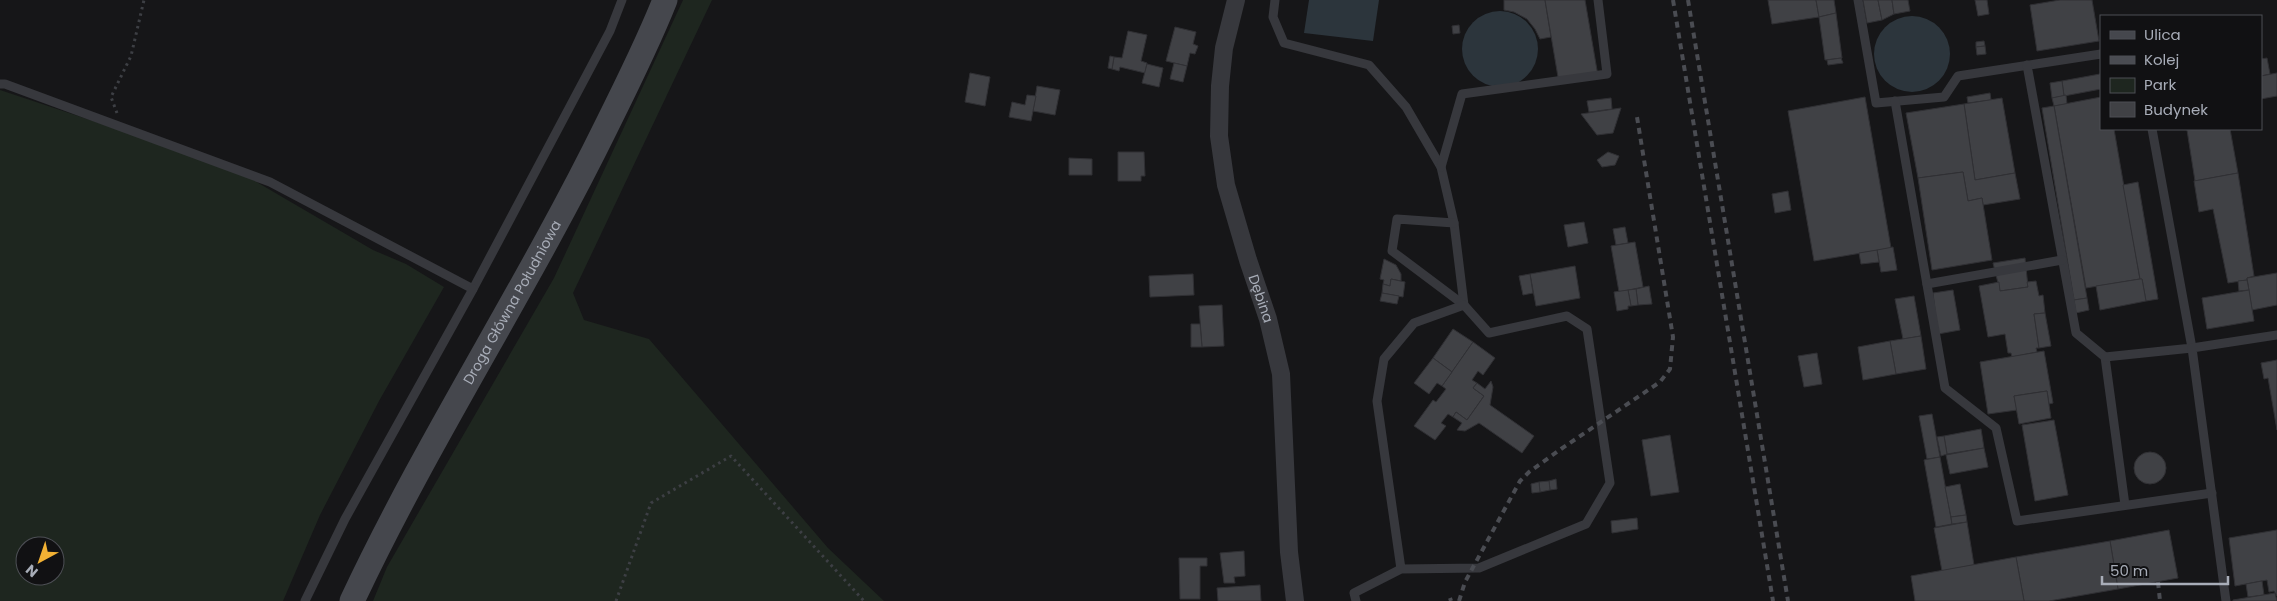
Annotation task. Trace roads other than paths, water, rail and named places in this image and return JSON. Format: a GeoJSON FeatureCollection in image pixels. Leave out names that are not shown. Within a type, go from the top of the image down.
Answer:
{"type":"FeatureCollection","features":[{"type":"Feature","properties":{"kind":"main road","name":"Droga Główna Południowa"},"geometry":{"type":"LineString","coordinates":[[352,601],[386,528],[569,203],[629,81],[665,0]]}},
{"type":"Feature","properties":{"kind":"street","name":"Dębina"},"geometry":{"type":"LineString","coordinates":[[1236,0],[1224,48],[1221,77],[1220,136],[1226,185],[1268,319],[1281,374],[1288,552],[1295,601]]}},
{"type":"Feature","properties":{"kind":"lane"},"geometry":{"type":"LineString","coordinates":[[305,601],[345,519],[473,290],[610,31],[622,0]]}},
{"type":"Feature","properties":{"kind":"lane"},"geometry":{"type":"LineString","coordinates":[[1275,0],[1273,17],[1284,43],[1369,65],[1406,107],[1441,167],[1454,223],[1464,305]]}},
{"type":"Feature","properties":{"kind":"lane"},"geometry":{"type":"LineString","coordinates":[[1441,167],[1462,94],[1607,74],[1598,0]]}},
{"type":"Feature","properties":{"kind":"lane"},"geometry":{"type":"LineString","coordinates":[[1858,0],[1876,103],[1944,97],[1958,76],[2100,54]]}},
{"type":"Feature","properties":{"kind":"lane"},"geometry":{"type":"LineString","coordinates":[[2027,65],[2076,333],[2105,357],[2125,505]]}},
{"type":"Feature","properties":{"kind":"lane"},"geometry":{"type":"LineString","coordinates":[[0,84],[6,84],[270,182],[473,290]]}},
{"type":"Feature","properties":{"kind":"lane"},"geometry":{"type":"LineString","coordinates":[[1894,101],[1945,388],[1996,428],[2017,521],[2212,493]]}},
{"type":"Feature","properties":{"kind":"lane"},"geometry":{"type":"LineString","coordinates":[[2152,130],[2192,348],[2226,601]]}},
{"type":"Feature","properties":{"kind":"lane"},"geometry":{"type":"LineString","coordinates":[[1356,601],[1354,593],[1401,569],[1479,568],[1586,524],[1610,483],[1587,330],[1568,316],[1489,333],[1464,305],[1392,251],[1397,219],[1454,223]]}},
{"type":"Feature","properties":{"kind":"lane"},"geometry":{"type":"LineString","coordinates":[[1927,284],[2062,260]]}},
{"type":"Feature","properties":{"kind":"lane"},"geometry":{"type":"LineString","coordinates":[[1401,569],[1377,401],[1384,359],[1414,323],[1464,305]]}},
{"type":"Feature","properties":{"kind":"lane"},"geometry":{"type":"LineString","coordinates":[[2105,357],[2192,348],[2277,335]]}},
{"type":"Feature","properties":{"kind":"railway"},"geometry":{"type":"LineString","coordinates":[[1673,0],[1773,601]]}},
{"type":"Feature","properties":{"kind":"railway"},"geometry":{"type":"LineString","coordinates":[[1688,0],[1788,601]]}},
{"type":"Feature","properties":{"kind":"railway"},"geometry":{"type":"LineString","coordinates":[[1459,601],[1465,582],[1520,481],[1529,472],[1561,449],[1660,382],[1670,369],[1673,337],[1637,117]]}},
{"type":"Feature","properties":{"kind":"railway"},"geometry":{"type":"LineString","coordinates":[[2158,582],[2160,601]]}}]}
